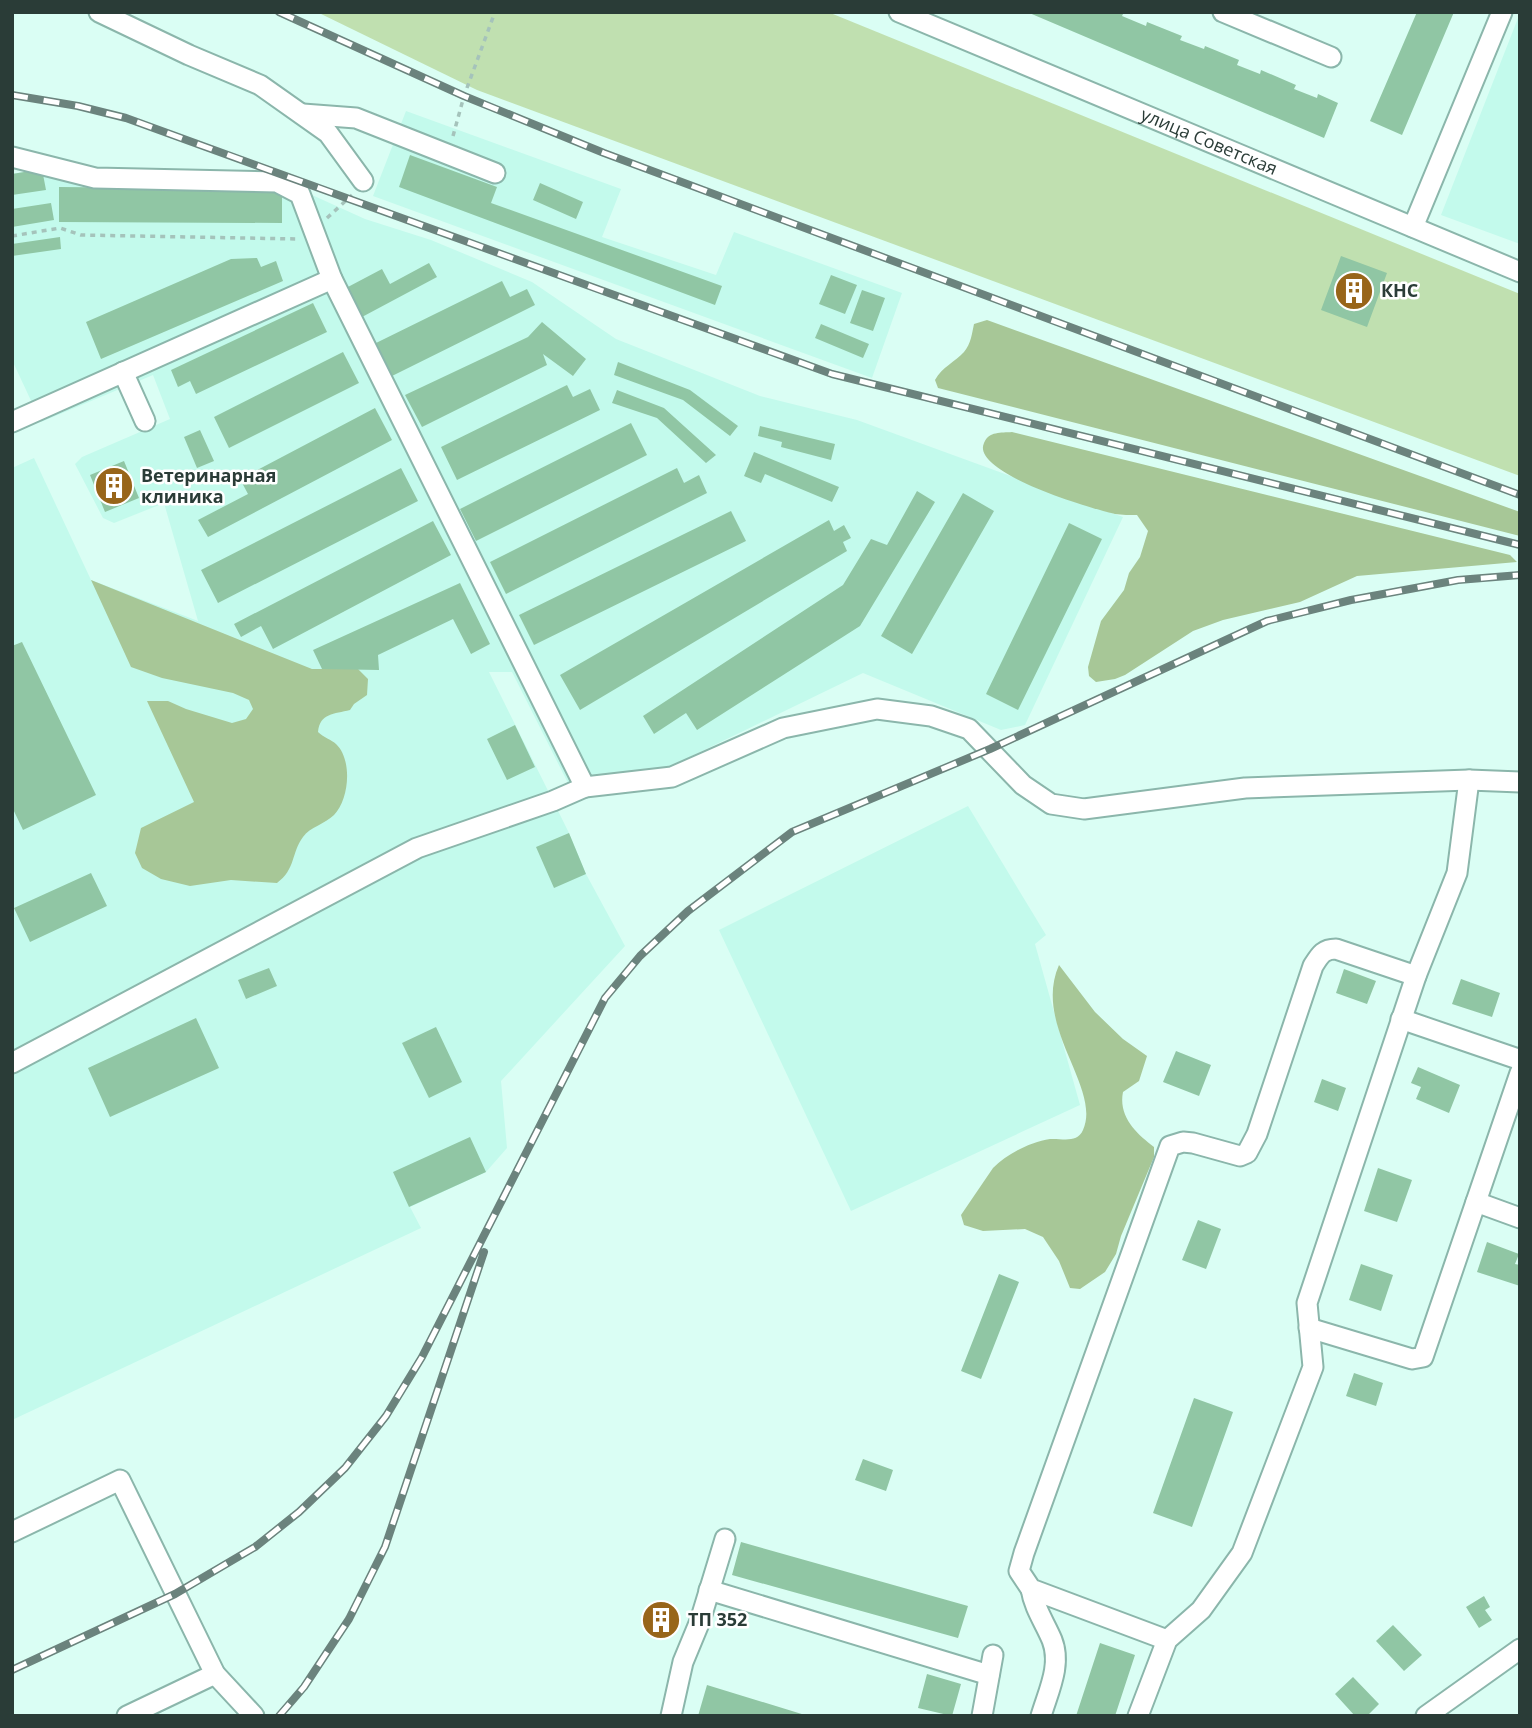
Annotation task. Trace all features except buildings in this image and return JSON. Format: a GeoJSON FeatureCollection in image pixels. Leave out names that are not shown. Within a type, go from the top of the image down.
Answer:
{"type":"FeatureCollection","features":[{"type":"Feature","properties":{"kind":"street"},"geometry":{"type":"LineString","coordinates":[[99,12],[260,85],[328,133],[363,181]]}},
{"type":"Feature","properties":{"kind":"street"},"geometry":{"type":"LineString","coordinates":[[1223,12],[1331,57]]}},
{"type":"Feature","properties":{"kind":"street"},"geometry":{"type":"LineString","coordinates":[[1413,227],[1502,12]]}},
{"type":"Feature","properties":{"kind":"street","name":"улица Советская"},"geometry":{"type":"LineString","coordinates":[[905,13],[1520,272]]}},
{"type":"Feature","properties":{"kind":"street"},"geometry":{"type":"LineString","coordinates":[[302,114],[356,118],[495,173]]}},
{"type":"Feature","properties":{"kind":"street"},"geometry":{"type":"LineString","coordinates":[[12,157],[95,178],[277,182],[300,194],[332,279],[584,787]]}},
{"type":"Feature","properties":{"kind":"street"},"geometry":{"type":"LineString","coordinates":[[12,422],[332,279]]}},
{"type":"Feature","properties":{"kind":"street"},"geometry":{"type":"LineString","coordinates":[[123,372],[145,421]]}},
{"type":"Feature","properties":{"kind":"street"},"geometry":{"type":"LineString","coordinates":[[12,1063],[418,848],[553,801],[584,787],[672,777],[783,728],[877,709],[931,716],[968,729],[1023,785],[1051,804],[1084,809],[1245,788],[1469,780],[1520,782]]}},
{"type":"Feature","properties":{"kind":"street"},"geometry":{"type":"LineString","coordinates":[[1138,1716],[1167,1640],[1201,1610],[1242,1553],[1313,1367],[1307,1303],[1416,976],[1457,873],[1469,780]]}},
{"type":"Feature","properties":{"kind":"street"},"geometry":{"type":"LineString","coordinates":[[1041,1716],[1056,1661],[1053,1643],[1032,1601],[1031,1589],[1019,1571],[1170,1146],[1183,1142],[1240,1156],[1247,1153],[1257,1134],[1313,966],[1321,952],[1336,948],[1416,976]]}},
{"type":"Feature","properties":{"kind":"street"},"geometry":{"type":"LineString","coordinates":[[1401,1019],[1518,1059],[1520,1062]]}},
{"type":"Feature","properties":{"kind":"street"},"geometry":{"type":"LineString","coordinates":[[1309,1328],[1412,1359],[1423,1357],[1520,1073]]}},
{"type":"Feature","properties":{"kind":"street"},"geometry":{"type":"LineString","coordinates":[[1476,1202],[1520,1218]]}},
{"type":"Feature","properties":{"kind":"street"},"geometry":{"type":"LineString","coordinates":[[12,1532],[120,1480],[215,1674],[254,1716]]}},
{"type":"Feature","properties":{"kind":"street"},"geometry":{"type":"LineString","coordinates":[[671,1716],[683,1662],[725,1539]]}},
{"type":"Feature","properties":{"kind":"street"},"geometry":{"type":"LineString","coordinates":[[1031,1589],[1167,1640]]}},
{"type":"Feature","properties":{"kind":"street"},"geometry":{"type":"LineString","coordinates":[[709,1590],[989,1675]]}},
{"type":"Feature","properties":{"kind":"street"},"geometry":{"type":"LineString","coordinates":[[1426,1716],[1520,1649]]}},
{"type":"Feature","properties":{"kind":"street"},"geometry":{"type":"LineString","coordinates":[[982,1716],[993,1654]]}},
{"type":"Feature","properties":{"kind":"street"},"geometry":{"type":"LineString","coordinates":[[127,1716],[215,1674]]}},
{"type":"Feature","properties":{"kind":"path"},"geometry":{"type":"LineString","coordinates":[[448,155],[464,96],[495,12]]}},
{"type":"Feature","properties":{"kind":"path"},"geometry":{"type":"LineString","coordinates":[[12,236],[60,228],[81,235],[301,240],[354,193],[363,181]]}},
{"type":"Feature","properties":{"kind":"shaded area"},"geometry":{"type":"Polygon","coordinates":[[[317,12],[828,12],[1520,294],[1520,476],[477,90],[317,12]]]}},
{"type":"Feature","properties":{"kind":"shaded area"},"geometry":{"type":"Polygon","coordinates":[[[1520,13],[1520,244],[1441,215],[1520,13]]]}},
{"type":"Feature","properties":{"kind":"shaded area"},"geometry":{"type":"Polygon","coordinates":[[[406,111],[621,189],[602,237],[716,275],[734,232],[902,293],[872,378],[373,196],[406,111]]]}},
{"type":"Feature","properties":{"kind":"shaded area"},"geometry":{"type":"Polygon","coordinates":[[[42,169],[301,190],[365,219],[431,240],[532,282],[616,339],[760,396],[857,420],[1123,517],[1025,725],[1001,730],[863,673],[665,769],[594,776],[569,785],[512,672],[489,672],[569,833],[586,874],[625,946],[501,1081],[507,1148],[486,1172],[410,1207],[421,1228],[12,1420],[12,468],[34,458],[91,580],[198,621],[164,503],[114,523],[103,518],[75,464],[82,457],[170,419],[153,375],[41,422],[12,360],[12,174],[42,169]]]}},
{"type":"Feature","properties":{"kind":"shaded area"},"geometry":{"type":"Polygon","coordinates":[[[987,320],[1520,512],[1520,536],[938,388],[935,380],[966,349],[974,324],[987,320]]]}},
{"type":"Feature","properties":{"kind":"shaded area"},"geometry":{"type":"Polygon","coordinates":[[[1012,432],[1510,555],[1517,562],[1357,576],[1300,602],[1223,620],[1193,631],[1125,675],[1096,682],[1089,676],[1088,667],[1101,621],[1124,590],[1129,573],[1140,557],[1148,531],[1137,515],[1115,514],[1083,505],[1036,488],[995,466],[985,454],[986,439],[992,435],[1012,432]]]}},
{"type":"Feature","properties":{"kind":"shaded area"},"geometry":{"type":"Polygon","coordinates":[[[91,580],[312,669],[358,669],[368,679],[367,695],[350,710],[325,718],[319,726],[318,732],[336,744],[345,760],[347,780],[343,800],[334,815],[303,837],[290,867],[277,883],[231,880],[190,886],[161,879],[142,868],[135,853],[141,828],[194,802],[147,701],[168,701],[232,723],[246,719],[253,709],[249,700],[233,693],[162,678],[131,667],[91,580]]]}},
{"type":"Feature","properties":{"kind":"shaded area"},"geometry":{"type":"Polygon","coordinates":[[[968,806],[1046,935],[1035,944],[1080,1105],[851,1211],[719,930],[968,806]]]}},
{"type":"Feature","properties":{"kind":"shaded area"},"geometry":{"type":"Polygon","coordinates":[[[1059,965],[1095,1012],[1123,1039],[1147,1056],[1139,1081],[1123,1092],[1122,1101],[1130,1124],[1154,1147],[1154,1157],[1116,1254],[1105,1272],[1080,1289],[1070,1288],[1059,1261],[1043,1237],[1025,1229],[983,1231],[964,1225],[961,1215],[993,1168],[1005,1158],[1019,1149],[1042,1141],[1073,1139],[1083,1130],[1086,1113],[1083,1095],[1054,1011],[1053,988],[1059,965]]]}},
{"type":"Feature","properties":{"kind":"railway"},"geometry":{"type":"LineString","coordinates":[[279,12],[464,96],[604,153],[1520,495]]}},
{"type":"Feature","properties":{"kind":"railway"},"geometry":{"type":"LineString","coordinates":[[12,95],[78,106],[126,118],[832,374],[1520,545]]}},
{"type":"Feature","properties":{"kind":"railway"},"geometry":{"type":"LineString","coordinates":[[12,1670],[175,1594],[255,1547],[299,1512],[345,1468],[386,1416],[422,1357],[605,998],[640,956],[688,911],[792,832],[990,749],[1267,621],[1351,600],[1458,580],[1520,575]]}},
{"type":"Feature","properties":{"kind":"railway"},"geometry":{"type":"LineString","coordinates":[[279,1716],[304,1687],[349,1619],[385,1547],[484,1252]]}},
{"type":"Feature","properties":{"kind":"place","name":"КНС"},"geometry":{"type":"Point","coordinates":[1354,291]}},
{"type":"Feature","properties":{"kind":"place","name":"Ветеринарная клиника"},"geometry":{"type":"Point","coordinates":[114,486]}},
{"type":"Feature","properties":{"kind":"place","name":"ТП 352"},"geometry":{"type":"Point","coordinates":[661,1620]}}]}
